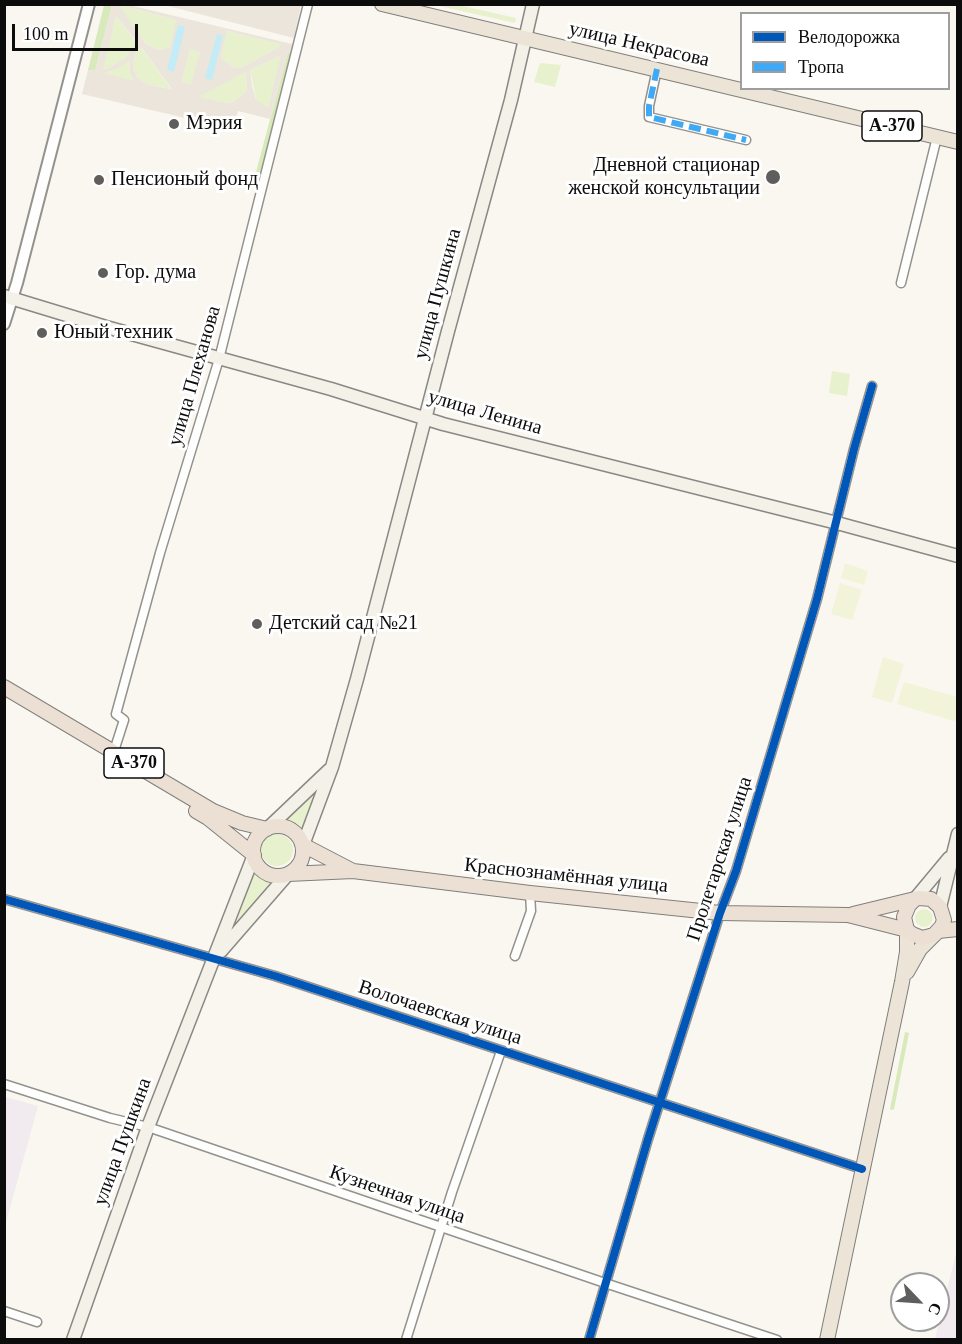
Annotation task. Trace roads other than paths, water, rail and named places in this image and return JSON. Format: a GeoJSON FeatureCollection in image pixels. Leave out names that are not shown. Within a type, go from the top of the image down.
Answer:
{"type":"FeatureCollection","features":[{"type":"Feature","properties":{"kind":"highway","name":"А-370"},"geometry":{"type":"LineString","coordinates":[[4,687],[213,811],[242,823],[267,828],[278,826],[291,829],[299,837],[303,846]]}},
{"type":"Feature","properties":{"kind":"highway","name":"А-370"},"geometry":{"type":"LineString","coordinates":[[4,696],[208,818],[254,855],[258,865],[268,874],[281,876],[288,874]]}},
{"type":"Feature","properties":{"kind":"highway"},"geometry":{"type":"LineString","coordinates":[[254,855],[256,840],[267,828]]}},
{"type":"Feature","properties":{"kind":"highway"},"geometry":{"type":"LineString","coordinates":[[288,874],[296,869],[301,861],[303,846]]}},
{"type":"Feature","properties":{"kind":"highway","name":"Краснознамённая улица"},"geometry":{"type":"LineString","coordinates":[[303,846],[353,871]]}},
{"type":"Feature","properties":{"kind":"highway","name":"Краснознамённая улица"},"geometry":{"type":"LineString","coordinates":[[288,874],[353,871],[720,913],[848,915],[908,930]]}},
{"type":"Feature","properties":{"kind":"highway","name":"А-370"},"geometry":{"type":"LineString","coordinates":[[914,900],[931,899],[948,908]]}},
{"type":"Feature","properties":{"kind":"highway"},"geometry":{"type":"LineString","coordinates":[[908,930],[904,917],[914,900]]}},
{"type":"Feature","properties":{"kind":"highway","name":"Краснознамённая улица"},"geometry":{"type":"LineString","coordinates":[[848,915],[914,900]]}},
{"type":"Feature","properties":{"kind":"highway"},"geometry":{"type":"LineString","coordinates":[[938,932],[948,908]]}},
{"type":"Feature","properties":{"kind":"highway","name":"А-370"},"geometry":{"type":"LineString","coordinates":[[908,930],[922,938],[938,932],[957,929]]}},
{"type":"Feature","properties":{"kind":"main road","name":"улица Некрасова"},"geometry":{"type":"LineString","coordinates":[[382,4],[740,89]]}},
{"type":"Feature","properties":{"kind":"main road","name":"улица Пушкина"},"geometry":{"type":"LineString","coordinates":[[303,846],[332,767],[357,679],[511,100],[533,4]]}},
{"type":"Feature","properties":{"kind":"main road","name":"улица Некрасова"},"geometry":{"type":"LineString","coordinates":[[743,90],[957,142]]}},
{"type":"Feature","properties":{"kind":"main road","name":"улица Ленина"},"geometry":{"type":"LineString","coordinates":[[8,297],[219,359],[294,378],[454,427],[837,523],[957,556]]}},
{"type":"Feature","properties":{"kind":"main road"},"geometry":{"type":"LineString","coordinates":[[267,828],[332,767]]}},
{"type":"Feature","properties":{"kind":"main road"},"geometry":{"type":"LineString","coordinates":[[948,908],[952,855],[957,834]]}},
{"type":"Feature","properties":{"kind":"main road","name":"улица Пушкина"},"geometry":{"type":"LineString","coordinates":[[78,1338],[148,1127],[254,855]]}},
{"type":"Feature","properties":{"kind":"main road"},"geometry":{"type":"LineString","coordinates":[[914,900],[952,855]]}},
{"type":"Feature","properties":{"kind":"main road","name":"улица Пушкина"},"geometry":{"type":"LineString","coordinates":[[214,959],[288,874]]}},
{"type":"Feature","properties":{"kind":"main road"},"geometry":{"type":"LineString","coordinates":[[827,1340],[902,982],[908,930]]}},
{"type":"Feature","properties":{"kind":"main road"},"geometry":{"type":"LineString","coordinates":[[902,982],[920,949],[938,932]]}},
{"type":"Feature","properties":{"kind":"street"},"geometry":{"type":"LineString","coordinates":[[4,324],[8,297],[17,284],[89,4]]}},
{"type":"Feature","properties":{"kind":"street","name":"улица Плеханова"},"geometry":{"type":"LineString","coordinates":[[114,751],[124,720],[116,714],[119,702],[160,553],[219,359],[308,4]]}},
{"type":"Feature","properties":{"kind":"street"},"geometry":{"type":"LineString","coordinates":[[657,69],[649,106],[649,117],[746,140]]}},
{"type":"Feature","properties":{"kind":"street"},"geometry":{"type":"LineString","coordinates":[[901,283],[937,137]]}},
{"type":"Feature","properties":{"kind":"street","name":"Пролетарская улица"},"geometry":{"type":"LineString","coordinates":[[590,1340],[660,1102],[720,913],[739,862],[772,744],[817,599],[872,386]]}},
{"type":"Feature","properties":{"kind":"street"},"geometry":{"type":"LineString","coordinates":[[515,956],[531,911],[530,893]]}},
{"type":"Feature","properties":{"kind":"street","name":"Волочаевская улица"},"geometry":{"type":"LineString","coordinates":[[4,899],[275,976],[862,1169]]}},
{"type":"Feature","properties":{"kind":"street"},"geometry":{"type":"LineString","coordinates":[[406,1340],[441,1227],[501,1051]]}},
{"type":"Feature","properties":{"kind":"street","name":"Кузнечная улица"},"geometry":{"type":"LineString","coordinates":[[4,1084],[110,1118],[148,1127],[777,1340]]}},
{"type":"Feature","properties":{"kind":"street"},"geometry":{"type":"LineString","coordinates":[[4,1311],[37,1322]]}},
{"type":"Feature","properties":{"kind":"water"},"geometry":{"type":"Polygon","coordinates":[[[178,25],[185,27],[174,72],[167,70],[178,25]]]}},
{"type":"Feature","properties":{"kind":"water"},"geometry":{"type":"Polygon","coordinates":[[[217,34],[223,35],[212,80],[205,78],[217,34]]]}},
{"type":"Feature","properties":{"kind":"place","name":"Мэрия"},"geometry":{"type":"Point","coordinates":[174,124]}},
{"type":"Feature","properties":{"kind":"place","name":"Дневной стационар женской консультации"},"geometry":{"type":"Point","coordinates":[773,177]}},
{"type":"Feature","properties":{"kind":"place","name":"Пенсионый фонд"},"geometry":{"type":"Point","coordinates":[99,180]}},
{"type":"Feature","properties":{"kind":"place","name":"Гор. дума"},"geometry":{"type":"Point","coordinates":[103,273]}},
{"type":"Feature","properties":{"kind":"place","name":"Юный техник"},"geometry":{"type":"Point","coordinates":[42,333]}},
{"type":"Feature","properties":{"kind":"place","name":"Детский сад №21"},"geometry":{"type":"Point","coordinates":[257,624]}}]}
